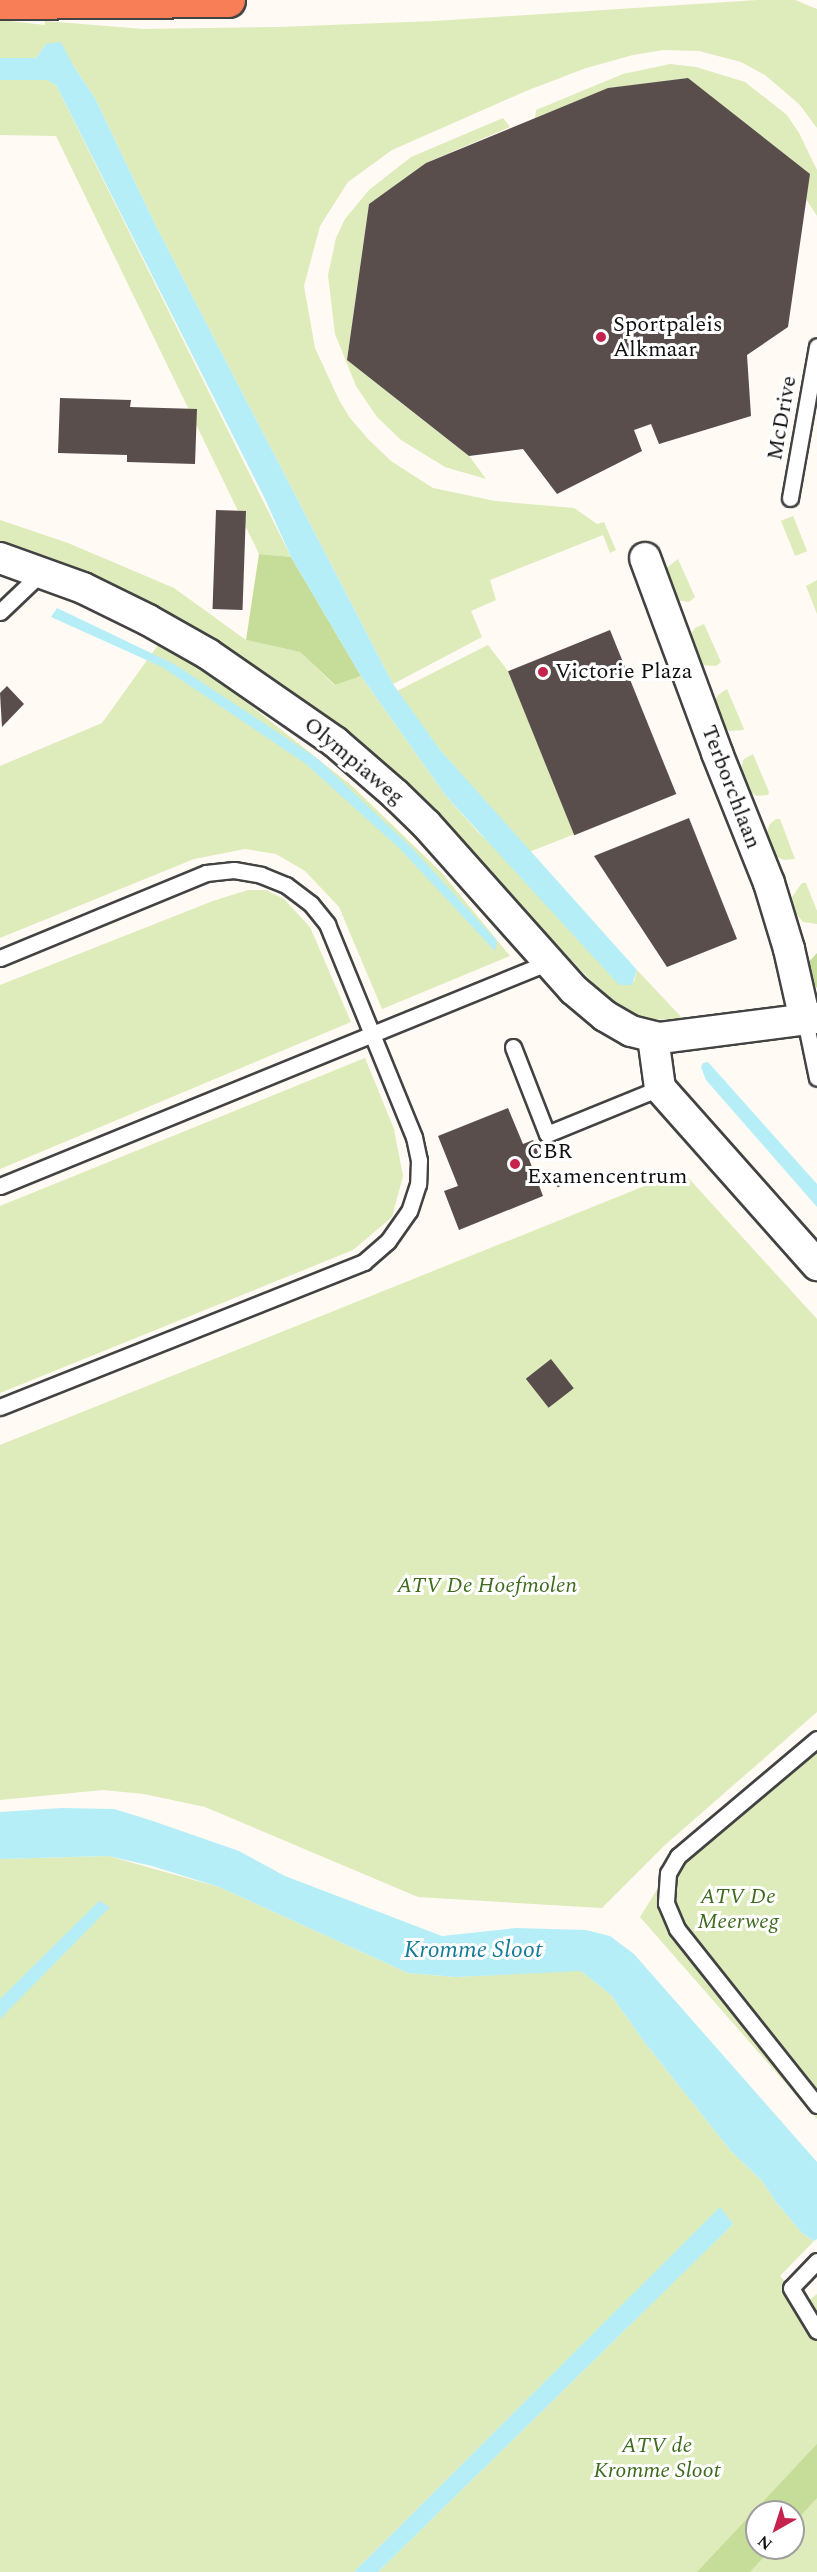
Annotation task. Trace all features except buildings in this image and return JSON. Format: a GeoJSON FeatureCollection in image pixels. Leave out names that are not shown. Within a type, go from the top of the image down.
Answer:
{"type":"FeatureCollection","features":[{"type":"Feature","properties":{"kind":"highway"},"geometry":{"type":"LineString","coordinates":[[0,2],[228,0]]}},
{"type":"Feature","properties":{"kind":"street","name":"Olympiaweg"},"geometry":{"type":"LineString","coordinates":[[0,558],[42,572],[128,610],[200,650],[335,742],[426,824],[591,1006],[631,1030],[653,1037],[671,1038],[811,1019]]}},
{"type":"Feature","properties":{"kind":"street","name":"Terborchlaan"},"geometry":{"type":"LineString","coordinates":[[645,558],[717,753],[769,883],[811,1019]]}},
{"type":"Feature","properties":{"kind":"street"},"geometry":{"type":"LineString","coordinates":[[653,1037],[660,1088],[817,1265]]}},
{"type":"Feature","properties":{"kind":"lane","name":"McDrive"},"geometry":{"type":"LineString","coordinates":[[790,498],[817,346]]}},
{"type":"Feature","properties":{"kind":"lane"},"geometry":{"type":"LineString","coordinates":[[0,612],[42,572]]}},
{"type":"Feature","properties":{"kind":"lane"},"geometry":{"type":"LineString","coordinates":[[0,958],[206,873],[234,870],[261,875],[286,885],[311,904],[327,924],[414,1137],[419,1160],[418,1184],[409,1210],[388,1241],[364,1262],[0,1407]]}},
{"type":"Feature","properties":{"kind":"lane"},"geometry":{"type":"LineString","coordinates":[[0,1186],[549,962]]}},
{"type":"Feature","properties":{"kind":"lane"},"geometry":{"type":"LineString","coordinates":[[811,1019],[817,1078]]}},
{"type":"Feature","properties":{"kind":"lane"},"geometry":{"type":"LineString","coordinates":[[513,1047],[547,1134],[660,1088]]}},
{"type":"Feature","properties":{"kind":"lane"},"geometry":{"type":"LineString","coordinates":[[817,1739],[678,1856],[668,1873],[666,1903],[677,1929],[817,2105]]}},
{"type":"Feature","properties":{"kind":"lane"},"geometry":{"type":"LineString","coordinates":[[817,2261],[791,2288],[817,2331]]}},
{"type":"Feature","properties":{"kind":"green space"},"geometry":{"type":"Polygon","coordinates":[[[758,0],[795,0],[817,9],[817,128],[799,104],[765,75],[741,62],[699,51],[663,50],[633,55],[586,68],[526,91],[392,150],[348,182],[320,226],[304,286],[315,348],[339,400],[350,418],[368,439],[391,461],[433,488],[495,501],[574,508],[597,524],[604,522],[616,550],[610,553],[603,535],[490,580],[496,600],[471,611],[482,637],[393,684],[155,224],[95,98],[73,65],[46,44],[36,58],[0,58],[0,20],[45,25],[45,21],[143,29],[278,27],[435,21],[758,0]]]}},
{"type":"Feature","properties":{"kind":"green space"},"geometry":{"type":"Polygon","coordinates":[[[670,64],[696,67],[745,82],[787,115],[799,133],[817,170],[817,216],[806,199],[688,78],[609,88],[535,118],[536,110],[623,74],[670,64]]]}},
{"type":"Feature","properties":{"kind":"green space"},"geometry":{"type":"Polygon","coordinates":[[[0,80],[47,80],[56,85],[291,557],[259,554],[56,136],[0,135],[0,80]]]}},
{"type":"Feature","properties":{"kind":"green space"},"geometry":{"type":"Polygon","coordinates":[[[503,118],[510,127],[428,162],[369,204],[347,360],[470,457],[486,479],[445,467],[401,440],[377,417],[356,386],[335,334],[328,275],[336,238],[345,219],[369,190],[411,157],[503,118]]]}},
{"type":"Feature","properties":{"kind":"green space"},"geometry":{"type":"Polygon","coordinates":[[[793,516],[807,551],[795,556],[781,521],[793,516]]]}},
{"type":"Feature","properties":{"kind":"green space"},"geometry":{"type":"Polygon","coordinates":[[[0,520],[68,543],[174,588],[246,640],[300,652],[334,685],[361,676],[446,796],[478,832],[634,982],[637,970],[684,1020],[644,1019],[615,1007],[405,781],[329,720],[0,545],[0,520]]]}},
{"type":"Feature","properties":{"kind":"green space"},"geometry":{"type":"Polygon","coordinates":[[[259,554],[291,557],[361,676],[335,685],[300,652],[246,640],[259,554]]]}},
{"type":"Feature","properties":{"kind":"green space"},"geometry":{"type":"Polygon","coordinates":[[[678,559],[695,597],[689,602],[674,600],[664,570],[678,559]]]}},
{"type":"Feature","properties":{"kind":"green space"},"geometry":{"type":"Polygon","coordinates":[[[817,580],[817,614],[806,586],[817,580]]]}},
{"type":"Feature","properties":{"kind":"green space"},"geometry":{"type":"Polygon","coordinates":[[[704,624],[721,662],[716,666],[700,665],[688,638],[695,628],[704,624]]]}},
{"type":"Feature","properties":{"kind":"green space"},"geometry":{"type":"Polygon","coordinates":[[[158,645],[191,662],[236,694],[352,786],[442,873],[510,956],[382,1009],[339,907],[305,871],[276,854],[245,849],[194,859],[0,938],[0,766],[102,723],[158,645]]]}},
{"type":"Feature","properties":{"kind":"green space"},"geometry":{"type":"Polygon","coordinates":[[[488,645],[508,671],[575,834],[529,852],[441,751],[397,691],[488,645]]]}},
{"type":"Feature","properties":{"kind":"green space"},"geometry":{"type":"Polygon","coordinates":[[[727,689],[743,730],[729,731],[719,724],[714,703],[718,695],[727,689]]]}},
{"type":"Feature","properties":{"kind":"green space"},"geometry":{"type":"Polygon","coordinates":[[[753,754],[769,792],[768,795],[757,796],[747,791],[739,773],[744,759],[753,754]]]}},
{"type":"Feature","properties":{"kind":"green space"},"geometry":{"type":"Polygon","coordinates":[[[780,819],[795,859],[784,860],[773,855],[766,835],[770,824],[780,819]]]}},
{"type":"Feature","properties":{"kind":"green space"},"geometry":{"type":"Polygon","coordinates":[[[802,883],[806,883],[817,911],[817,924],[803,922],[793,910],[792,897],[802,883]]]}},
{"type":"Feature","properties":{"kind":"green space"},"geometry":{"type":"Polygon","coordinates":[[[248,890],[266,890],[284,899],[310,927],[351,1022],[0,1169],[0,985],[213,901],[248,890]]]}},
{"type":"Feature","properties":{"kind":"green space"},"geometry":{"type":"Polygon","coordinates":[[[817,953],[817,988],[806,976],[805,966],[817,953]]]}},
{"type":"Feature","properties":{"kind":"green space"},"geometry":{"type":"Polygon","coordinates":[[[365,1058],[394,1129],[403,1176],[392,1217],[353,1250],[0,1393],[0,1206],[365,1058]]]}},
{"type":"Feature","properties":{"kind":"green space","name":"ATV De Hoefmolen"},"geometry":{"type":"Polygon","coordinates":[[[682,1171],[817,1319],[817,1712],[665,1845],[602,1908],[418,1897],[205,1807],[144,1794],[103,1790],[0,1800],[0,1445],[682,1171]]]}},
{"type":"Feature","properties":{"kind":"green space","name":"ATV De Meerweg"},"geometry":{"type":"Polygon","coordinates":[[[817,1744],[817,2119],[640,1917],[678,1856],[817,1744]]]}},
{"type":"Feature","properties":{"kind":"green space","name":"ATV de Kromme Sloot"},"geometry":{"type":"Polygon","coordinates":[[[108,1856],[219,1887],[408,1973],[456,1977],[580,1970],[611,1995],[645,2043],[731,2151],[762,2181],[802,2233],[814,2241],[780,2276],[806,2303],[817,2294],[817,2572],[378,2572],[733,2224],[720,2208],[354,2572],[0,2572],[0,1859],[108,1856]]]}},
{"type":"Feature","properties":{"kind":"green space"},"geometry":{"type":"Polygon","coordinates":[[[817,2444],[817,2498],[805,2511],[805,2500],[764,2500],[817,2444]]]}},
{"type":"Feature","properties":{"kind":"green space"},"geometry":{"type":"Polygon","coordinates":[[[745,2521],[745,2560],[761,2560],[750,2572],[697,2572],[745,2521]]]}},
{"type":"Feature","properties":{"kind":"water"},"geometry":{"type":"Polygon","coordinates":[[[61,42],[95,98],[155,224],[393,684],[441,751],[637,970],[632,985],[619,985],[446,796],[361,676],[291,557],[265,499],[56,85],[47,80],[0,80],[0,58],[36,58],[46,44],[61,42]]]}},
{"type":"Feature","properties":{"kind":"water"},"geometry":{"type":"Polygon","coordinates":[[[57,608],[174,664],[318,759],[411,847],[497,941],[495,951],[400,849],[306,764],[162,667],[51,617],[57,608]]]}},
{"type":"Feature","properties":{"kind":"water"},"geometry":{"type":"Polygon","coordinates":[[[708,1062],[817,1184],[817,1207],[706,1080],[701,1067],[703,1063],[708,1062]]]}},
{"type":"Feature","properties":{"kind":"water","name":"Kromme Sloot"},"geometry":{"type":"Polygon","coordinates":[[[62,1808],[114,1809],[150,1820],[239,1851],[285,1876],[442,1936],[516,1928],[586,1930],[610,1936],[634,1954],[817,2162],[817,2239],[814,2241],[802,2233],[762,2181],[731,2151],[645,2043],[611,1995],[581,1971],[456,1977],[408,1973],[219,1887],[152,1866],[108,1856],[0,1859],[0,1812],[62,1808]]]}},
{"type":"Feature","properties":{"kind":"water"},"geometry":{"type":"Polygon","coordinates":[[[99,1901],[110,1907],[0,2019],[0,1999],[99,1901]]]}},
{"type":"Feature","properties":{"kind":"water"},"geometry":{"type":"Polygon","coordinates":[[[720,2207],[733,2224],[722,2235],[378,2572],[354,2572],[720,2207]]]}},
{"type":"Feature","properties":{"kind":"place","name":"Sportpaleis Alkmaar"},"geometry":{"type":"Point","coordinates":[601,337]}},
{"type":"Feature","properties":{"kind":"place","name":"Victorie Plaza"},"geometry":{"type":"Point","coordinates":[543,672]}},
{"type":"Feature","properties":{"kind":"place","name":"CBR Examencentrum"},"geometry":{"type":"Point","coordinates":[515,1164]}}]}
